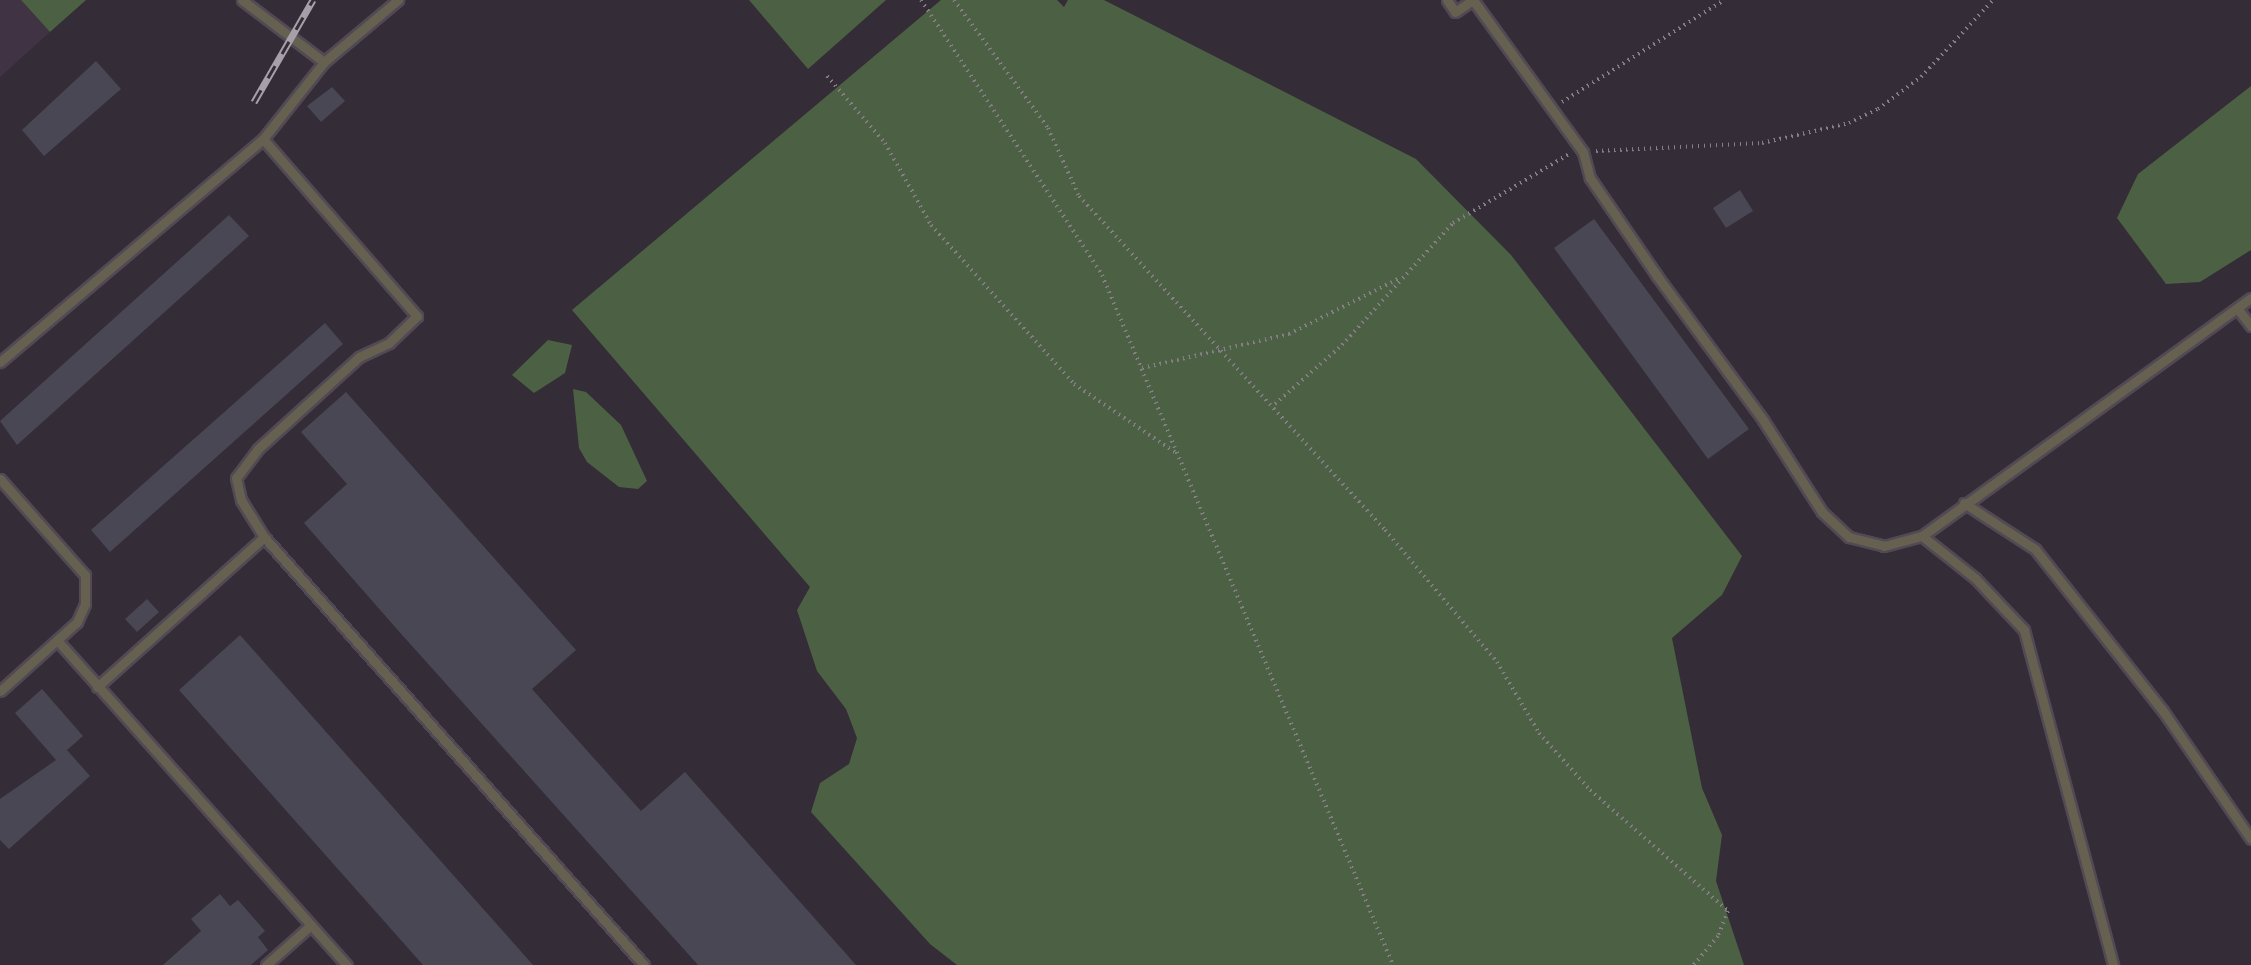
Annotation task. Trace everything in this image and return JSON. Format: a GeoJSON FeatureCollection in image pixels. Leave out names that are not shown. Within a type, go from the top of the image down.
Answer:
{"type":"FeatureCollection","features":[{"type":"Feature","properties":{"kind":"lane"},"geometry":{"type":"LineString","coordinates":[[242,0],[324,63]]}},
{"type":"Feature","properties":{"kind":"lane"},"geometry":{"type":"LineString","coordinates":[[0,362],[263,139],[324,63],[398,0]]}},
{"type":"Feature","properties":{"kind":"lane"},"geometry":{"type":"LineString","coordinates":[[1447,0],[1455,12],[1473,0],[1581,149],[1590,178],[1763,420],[1822,512],[1849,537],[1884,546],[1922,537],[1964,503],[2251,298]]}},
{"type":"Feature","properties":{"kind":"lane"},"geometry":{"type":"LineString","coordinates":[[263,139],[417,316],[389,343],[343,372],[258,449],[236,478],[241,501],[264,537],[644,965]]}},
{"type":"Feature","properties":{"kind":"lane"},"geometry":{"type":"LineString","coordinates":[[2237,308],[2251,326]]}},
{"type":"Feature","properties":{"kind":"lane"},"geometry":{"type":"LineString","coordinates":[[0,479],[86,575],[85,603],[77,622],[0,691]]}},
{"type":"Feature","properties":{"kind":"lane"},"geometry":{"type":"LineString","coordinates":[[1964,503],[2035,549],[2163,711],[2251,839]]}},
{"type":"Feature","properties":{"kind":"lane"},"geometry":{"type":"LineString","coordinates":[[97,687],[264,537]]}},
{"type":"Feature","properties":{"kind":"lane"},"geometry":{"type":"LineString","coordinates":[[1922,537],[1975,578],[2024,630],[2113,965]]}},
{"type":"Feature","properties":{"kind":"lane"},"geometry":{"type":"LineString","coordinates":[[57,640],[347,965]]}},
{"type":"Feature","properties":{"kind":"lane"},"geometry":{"type":"LineString","coordinates":[[266,965],[311,925]]}},
{"type":"Feature","properties":{"kind":"path"},"geometry":{"type":"LineString","coordinates":[[921,0],[1102,275],[1393,965]]}},
{"type":"Feature","properties":{"kind":"path"},"geometry":{"type":"LineString","coordinates":[[954,0],[1048,128],[1079,196],[1275,404],[1497,662],[1539,733],[1590,790],[1728,911],[1718,936],[1694,965]]}},
{"type":"Feature","properties":{"kind":"path"},"geometry":{"type":"LineString","coordinates":[[1552,109],[1724,0]]}},
{"type":"Feature","properties":{"kind":"path"},"geometry":{"type":"LineString","coordinates":[[1275,404],[1342,345],[1453,223],[1581,149],[1762,143],[1849,123],[1878,109],[1921,77],[1993,0]]}},
{"type":"Feature","properties":{"kind":"path"},"geometry":{"type":"LineString","coordinates":[[827,76],[885,143],[931,225],[1074,384],[1176,453]]}},
{"type":"Feature","properties":{"kind":"path"},"geometry":{"type":"LineString","coordinates":[[1142,368],[1289,334],[1404,276]]}},
{"type":"Feature","properties":{"kind":"shaded area"},"geometry":{"type":"Polygon","coordinates":[[[0,0],[21,0],[50,32],[0,77],[0,0]]]}},
{"type":"Feature","properties":{"kind":"green space"},"geometry":{"type":"Polygon","coordinates":[[[21,0],[86,0],[50,32],[21,0]]]}},
{"type":"Feature","properties":{"kind":"green space"},"geometry":{"type":"Polygon","coordinates":[[[749,0],[886,0],[808,69],[749,0]]]}},
{"type":"Feature","properties":{"kind":"green space"},"geometry":{"type":"Polygon","coordinates":[[[941,0],[1057,0],[1064,7],[1068,0],[1104,0],[1416,159],[1511,255],[1742,556],[1722,595],[1672,638],[1702,788],[1722,835],[1716,881],[1744,965],[957,965],[930,944],[811,812],[820,783],[849,764],[857,738],[846,709],[817,671],[797,610],[810,587],[572,310],[941,0]]]}},
{"type":"Feature","properties":{"kind":"green space"},"geometry":{"type":"Polygon","coordinates":[[[2251,86],[2251,250],[2200,282],[2166,284],[2117,218],[2138,174],[2251,86]]]}},
{"type":"Feature","properties":{"kind":"green space"},"geometry":{"type":"Polygon","coordinates":[[[548,340],[572,345],[565,373],[534,393],[512,375],[548,340]]]}},
{"type":"Feature","properties":{"kind":"green space"},"geometry":{"type":"Polygon","coordinates":[[[573,389],[586,392],[621,425],[647,481],[638,489],[619,487],[587,462],[579,448],[573,389]]]}},
{"type":"Feature","properties":{"kind":"building"},"geometry":{"type":"Polygon","coordinates":[[[96,61],[121,89],[44,156],[22,130],[96,61]]]}},
{"type":"Feature","properties":{"kind":"building"},"geometry":{"type":"Polygon","coordinates":[[[332,87],[345,101],[321,122],[307,106],[332,87]]]}},
{"type":"Feature","properties":{"kind":"building"},"geometry":{"type":"Polygon","coordinates":[[[1740,190],[1753,211],[1726,228],[1713,208],[1740,190]]]}},
{"type":"Feature","properties":{"kind":"building"},"geometry":{"type":"Polygon","coordinates":[[[229,215],[249,236],[17,445],[0,421],[229,215]]]}},
{"type":"Feature","properties":{"kind":"building"},"geometry":{"type":"Polygon","coordinates":[[[1594,219],[1749,429],[1708,459],[1554,248],[1594,219]]]}},
{"type":"Feature","properties":{"kind":"building"},"geometry":{"type":"Polygon","coordinates":[[[325,323],[343,344],[110,552],[91,530],[325,323]]]}},
{"type":"Feature","properties":{"kind":"building"},"geometry":{"type":"Polygon","coordinates":[[[346,392],[576,650],[532,689],[641,811],[685,772],[856,965],[698,965],[395,627],[304,523],[347,484],[301,432],[346,392]]]}},
{"type":"Feature","properties":{"kind":"building"},"geometry":{"type":"Polygon","coordinates":[[[147,599],[159,612],[137,632],[125,619],[147,599]]]}},
{"type":"Feature","properties":{"kind":"building"},"geometry":{"type":"Polygon","coordinates":[[[240,635],[533,965],[423,965],[179,690],[240,635]]]}},
{"type":"Feature","properties":{"kind":"building"},"geometry":{"type":"Polygon","coordinates":[[[42,689],[83,736],[67,750],[90,776],[9,849],[0,840],[0,799],[56,760],[15,713],[42,689]]]}},
{"type":"Feature","properties":{"kind":"building"},"geometry":{"type":"Polygon","coordinates":[[[220,894],[230,906],[238,900],[265,931],[258,937],[268,950],[251,965],[163,965],[201,931],[191,919],[220,894]]]}},
{"type":"Feature","properties":{"kind":"railway"},"geometry":{"type":"LineString","coordinates":[[254,102],[313,0]]}}]}
